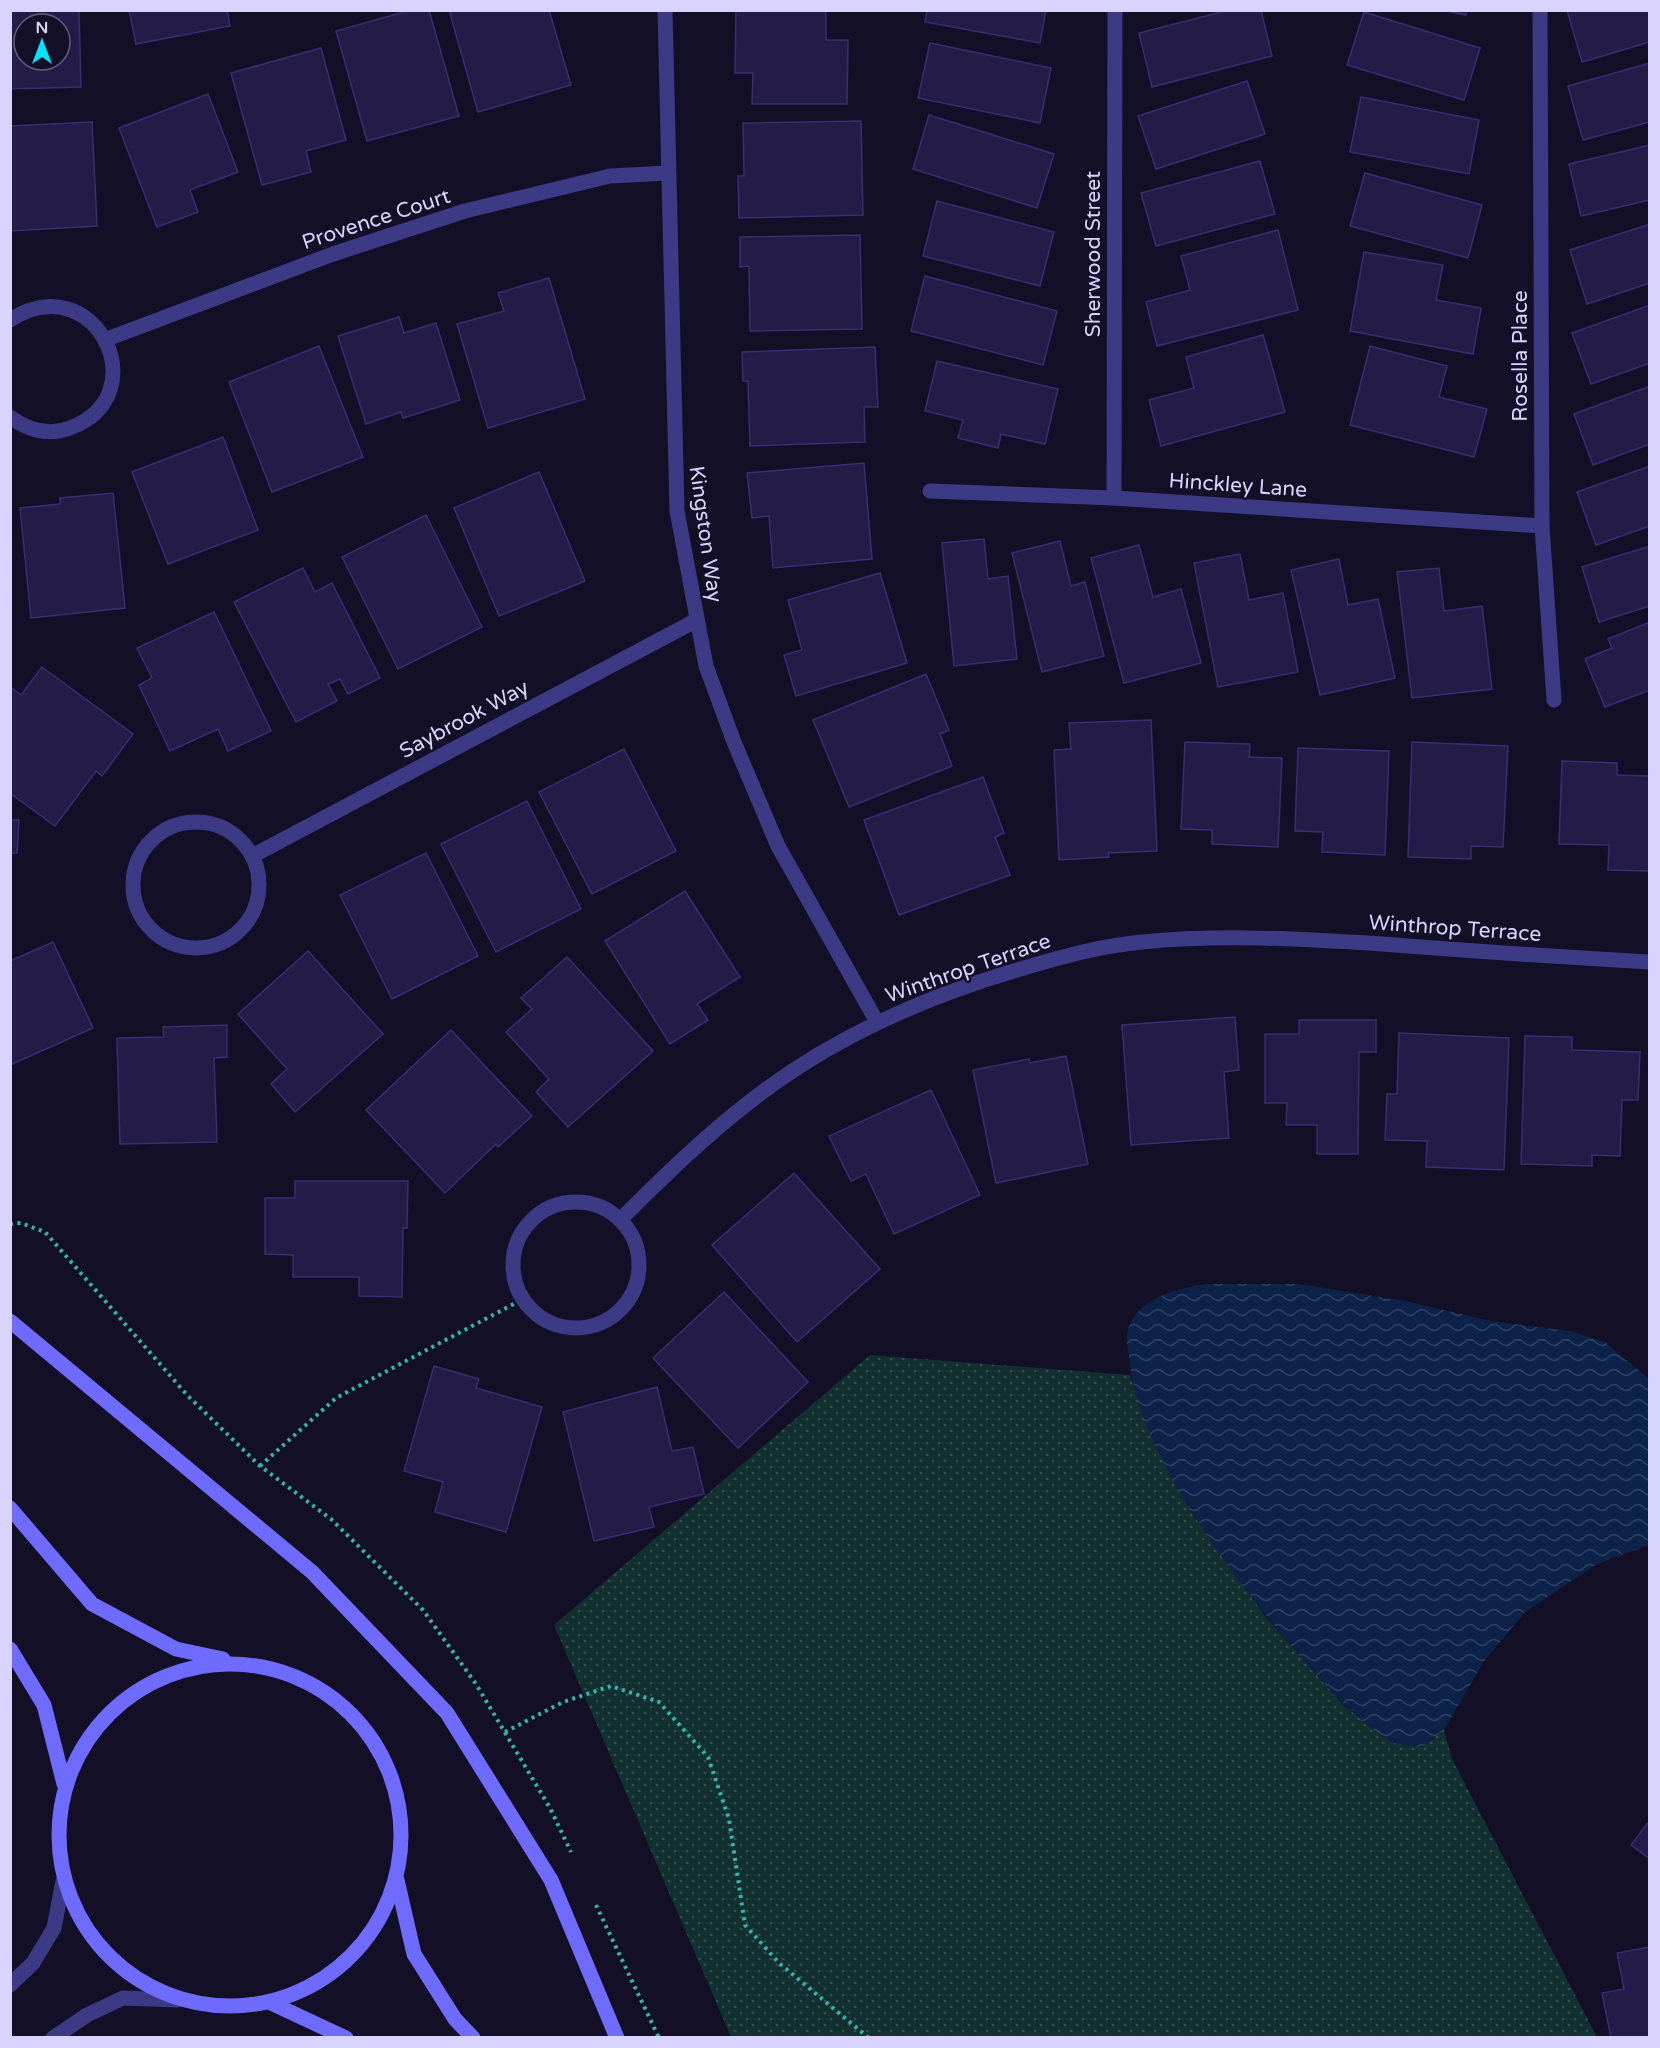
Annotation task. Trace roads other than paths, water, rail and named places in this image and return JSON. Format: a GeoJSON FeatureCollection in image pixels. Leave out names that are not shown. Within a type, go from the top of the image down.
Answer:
{"type":"FeatureCollection","features":[{"type":"Feature","properties":{"kind":"main road"},"geometry":{"type":"LineString","coordinates":[[10,1321],[312,1572],[447,1713],[551,1880],[618,2037]]}},
{"type":"Feature","properties":{"kind":"main road"},"geometry":{"type":"LineString","coordinates":[[10,1508],[92,1604],[176,1649],[244,1663],[303,1679],[352,1713],[387,1762],[403,1820],[397,1880],[414,1954],[455,2019],[473,2037]]}},
{"type":"Feature","properties":{"kind":"main road"},"geometry":{"type":"LineString","coordinates":[[10,1649],[45,1705],[64,1784]]}},
{"type":"Feature","properties":{"kind":"main road"},"geometry":{"type":"LineString","coordinates":[[244,1663],[198,1666],[153,1681],[114,1707],[84,1743],[64,1784],[58,1817],[57,1849],[63,1881],[87,1932],[126,1974],[177,2000],[224,2008],[271,2003],[327,1978],[371,1935],[397,1880]]}},
{"type":"Feature","properties":{"kind":"main road"},"geometry":{"type":"LineString","coordinates":[[271,2003],[346,2037]]}},
{"type":"Feature","properties":{"kind":"street","name":"Kingston Way"},"geometry":{"type":"LineString","coordinates":[[665,10],[678,511],[706,666],[734,742],[778,846],[877,1022]]}},
{"type":"Feature","properties":{"kind":"street","name":"Sherwood Street"},"geometry":{"type":"LineString","coordinates":[[1114,498],[1115,10]]}},
{"type":"Feature","properties":{"kind":"street","name":"Rosella Place"},"geometry":{"type":"LineString","coordinates":[[1540,10],[1542,526],[1554,700]]}},
{"type":"Feature","properties":{"kind":"street","name":"Provence Court"},"geometry":{"type":"LineString","coordinates":[[107,339],[333,254],[465,211],[610,176],[668,173]]}},
{"type":"Feature","properties":{"kind":"street"},"geometry":{"type":"LineString","coordinates":[[10,320],[31,309],[53,306],[74,311],[93,322],[107,339],[113,359],[113,378],[107,397],[96,413],[80,424],[61,431],[41,431],[23,426],[10,417]]}},
{"type":"Feature","properties":{"kind":"street","name":"Hinckley Lane"},"geometry":{"type":"LineString","coordinates":[[930,491],[1114,498],[1542,526]]}},
{"type":"Feature","properties":{"kind":"street","name":"Saybrook Way"},"geometry":{"type":"LineString","coordinates":[[252,856],[697,620]]}},
{"type":"Feature","properties":{"kind":"street"},"geometry":{"type":"LineString","coordinates":[[186,822],[206,822],[224,829],[240,840],[252,856],[258,877],[257,898],[249,919],[234,935],[214,945],[193,948],[171,943],[152,931],[139,914],[133,895],[136,866],[151,840],[167,829],[186,822]]}},
{"type":"Feature","properties":{"kind":"street","name":"Winthrop Terrace"},"geometry":{"type":"LineString","coordinates":[[620,1220],[688,1153],[753,1099],[821,1053],[877,1022],[983,980],[1072,954],[1140,942],[1220,937],[1310,940],[1650,962]]}},
{"type":"Feature","properties":{"kind":"street"},"geometry":{"type":"LineString","coordinates":[[563,1203],[584,1203],[603,1208],[620,1220],[632,1237],[638,1257],[638,1278],[630,1298],[616,1314],[597,1324],[577,1328],[556,1325],[537,1315],[523,1299],[514,1281],[512,1260],[517,1241],[528,1223],[544,1211],[563,1203]]}},
{"type":"Feature","properties":{"kind":"street"},"geometry":{"type":"LineString","coordinates":[[10,1985],[33,1963],[54,1928],[63,1881]]}},
{"type":"Feature","properties":{"kind":"street"},"geometry":{"type":"LineString","coordinates":[[53,2037],[87,2015],[123,1998],[177,2000]]}},
{"type":"Feature","properties":{"kind":"water"},"geometry":{"type":"Polygon","coordinates":[[[1205,1284],[1299,1284],[1405,1301],[1491,1321],[1570,1331],[1605,1342],[1649,1379],[1649,1545],[1597,1564],[1525,1612],[1484,1661],[1444,1730],[1423,1747],[1392,1742],[1354,1714],[1300,1656],[1248,1592],[1194,1516],[1150,1434],[1136,1395],[1129,1357],[1127,1334],[1131,1322],[1138,1312],[1157,1298],[1181,1289],[1205,1284]]]}}]}
